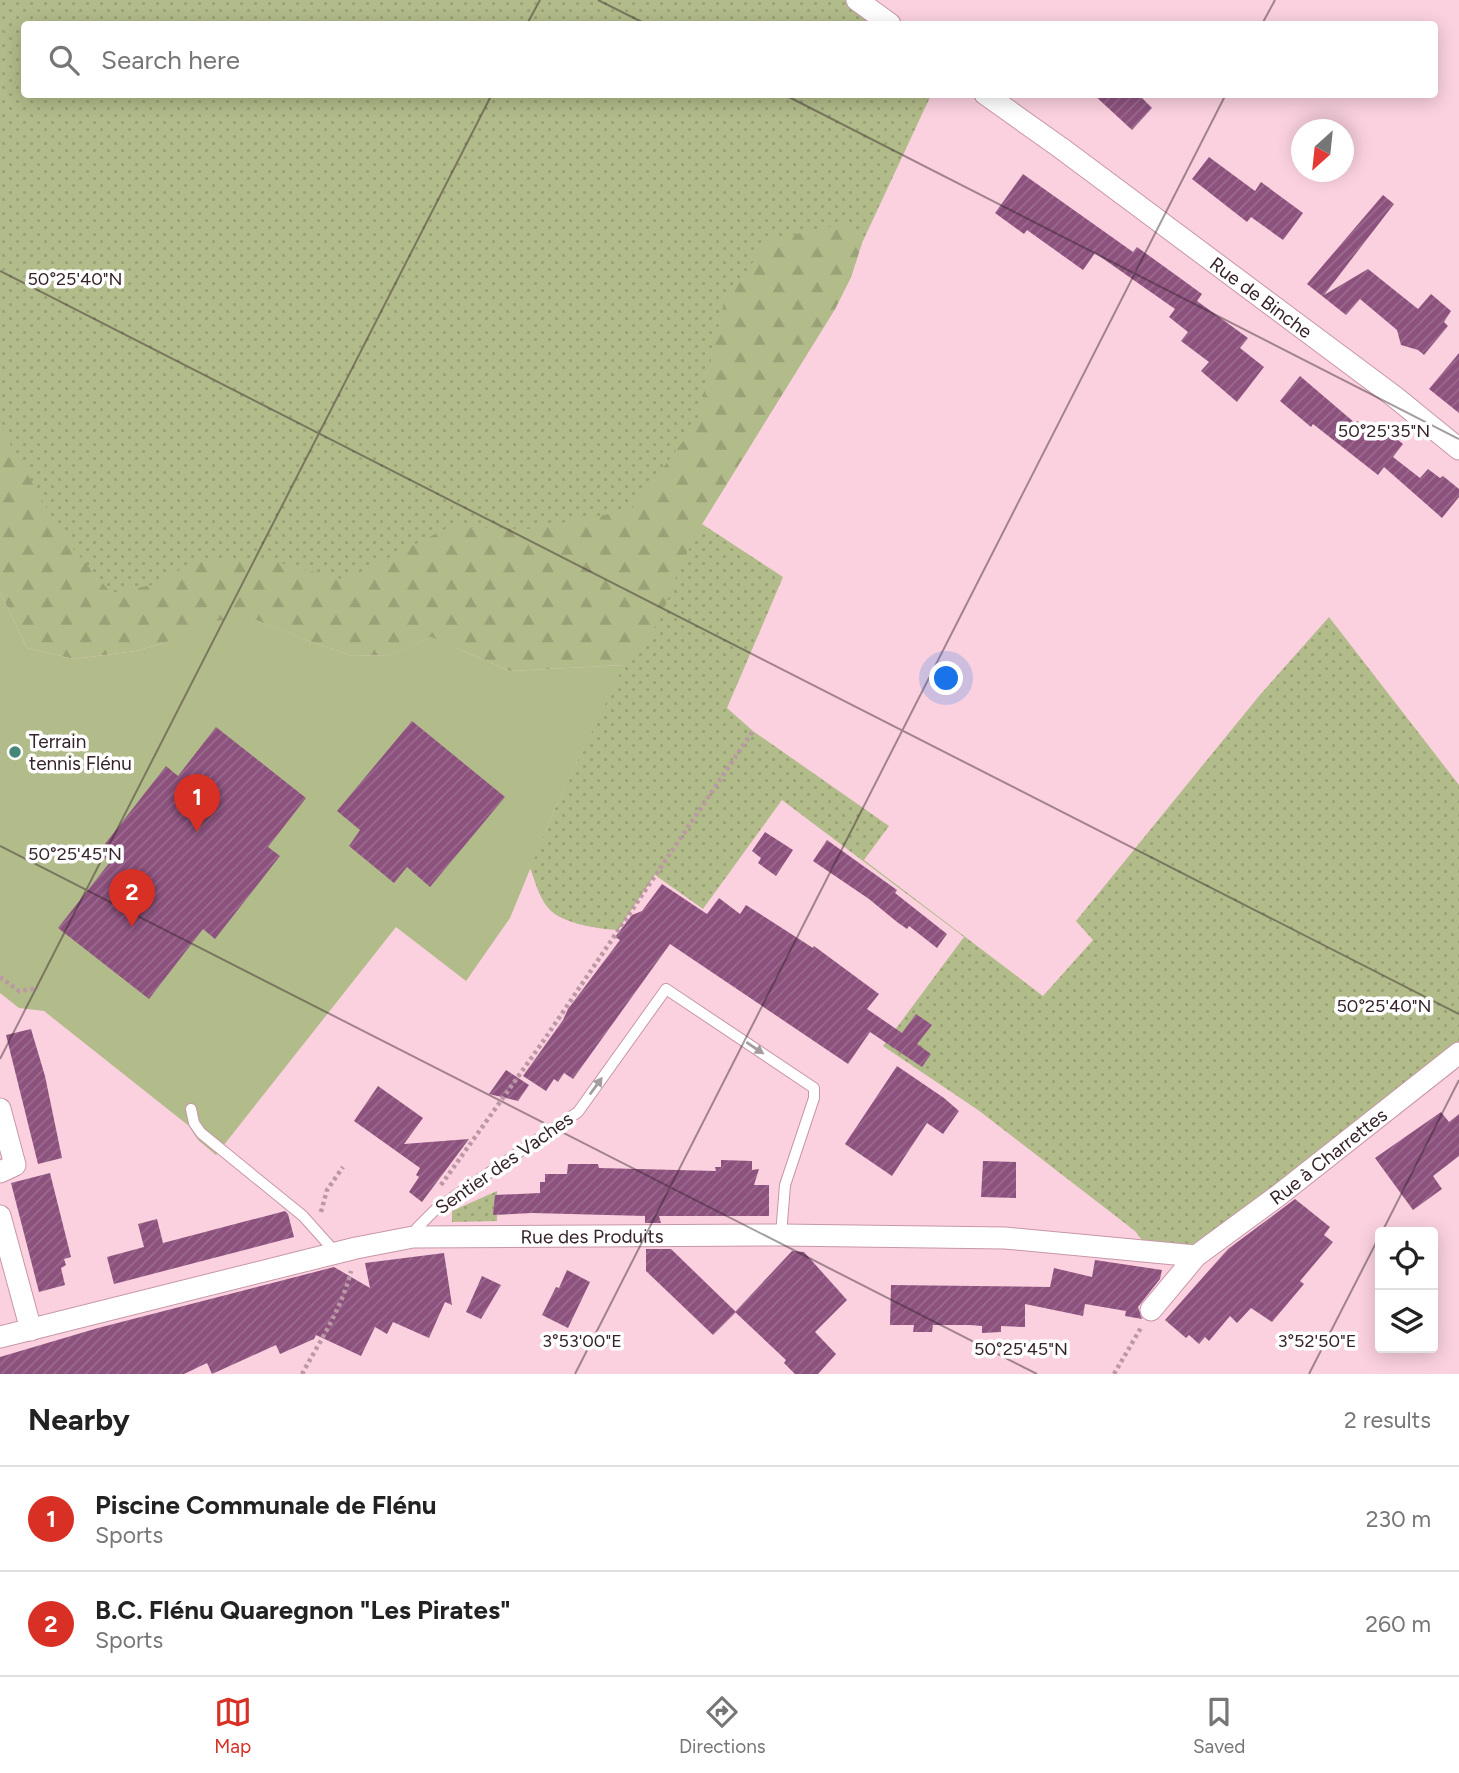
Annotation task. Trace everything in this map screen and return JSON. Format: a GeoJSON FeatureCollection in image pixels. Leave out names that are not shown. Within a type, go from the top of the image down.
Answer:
{"type":"FeatureCollection","features":[{"type":"Feature","properties":{"kind":"street"},"geometry":{"type":"LineString","coordinates":[[857,0],[886,21]]}},
{"type":"Feature","properties":{"kind":"street","name":"Rue de Binche"},"geometry":{"type":"LineString","coordinates":[[991,98],[1395,397],[1459,449]]}},
{"type":"Feature","properties":{"kind":"street","name":"Rue à Charrettes"},"geometry":{"type":"LineString","coordinates":[[1151,1310],[1196,1255],[1279,1195],[1459,1053]]}},
{"type":"Feature","properties":{"kind":"street"},"geometry":{"type":"LineString","coordinates":[[0,1109],[15,1165],[0,1172]]}},
{"type":"Feature","properties":{"kind":"street"},"geometry":{"type":"LineString","coordinates":[[0,1216],[31,1329]]}},
{"type":"Feature","properties":{"kind":"street","name":"Rue des Produits"},"geometry":{"type":"LineString","coordinates":[[0,1338],[413,1237],[781,1235],[1005,1238],[1196,1255]]}},
{"type":"Feature","properties":{"kind":"lane","name":"Sentier des Vaches"},"geometry":{"type":"LineString","coordinates":[[413,1237],[417,1228],[436,1209],[578,1112],[666,989],[814,1088],[814,1098],[785,1185],[781,1235]]}},
{"type":"Feature","properties":{"kind":"lane"},"geometry":{"type":"LineString","coordinates":[[191,1109],[194,1123],[201,1133],[347,1251]]}},
{"type":"Feature","properties":{"kind":"path","name":"Sentier des Vaches"},"geometry":{"type":"LineString","coordinates":[[435,1194],[542,1043],[753,731]]}},
{"type":"Feature","properties":{"kind":"path"},"geometry":{"type":"LineString","coordinates":[[0,977],[19,991],[38,988]]}},
{"type":"Feature","properties":{"kind":"path"},"geometry":{"type":"LineString","coordinates":[[326,1222],[321,1215],[322,1202],[343,1167]]}},
{"type":"Feature","properties":{"kind":"path"},"geometry":{"type":"LineString","coordinates":[[302,1374],[333,1318],[347,1285],[347,1251]]}},
{"type":"Feature","properties":{"kind":"path"},"geometry":{"type":"LineString","coordinates":[[1114,1374],[1151,1310]]}},
{"type":"Feature","properties":{"kind":"green space"},"geometry":{"type":"Polygon","coordinates":[[[0,0],[857,0],[886,21],[21,21],[21,98],[930,98],[862,243],[851,277],[835,309],[702,524],[783,577],[727,708],[753,731],[889,826],[864,860],[1043,996],[1093,940],[1076,921],[1259,696],[1329,617],[1459,785],[1459,1053],[1196,1256],[1151,1252],[1135,1231],[978,1110],[883,1046],[964,937],[782,800],[703,909],[655,875],[618,930],[572,922],[549,909],[540,895],[530,868],[556,806],[623,665],[454,648],[431,637],[390,655],[300,638],[251,618],[170,641],[0,592],[0,0]]]}},
{"type":"Feature","properties":{"kind":"green space"},"geometry":{"type":"Polygon","coordinates":[[[843,224],[862,243],[851,277],[835,309],[702,524],[679,569],[659,622],[624,665],[510,671],[431,637],[390,655],[353,656],[251,618],[193,623],[170,641],[136,651],[74,659],[27,648],[0,592],[0,426],[62,535],[111,593],[152,585],[200,559],[269,560],[345,580],[449,527],[528,529],[631,510],[697,423],[724,302],[769,240],[843,224]]]}},
{"type":"Feature","properties":{"kind":"green space"},"geometry":{"type":"Polygon","coordinates":[[[0,592],[27,648],[74,659],[136,651],[170,641],[193,623],[251,618],[353,656],[390,655],[431,637],[510,671],[624,665],[556,806],[510,918],[466,981],[396,927],[216,1155],[198,1140],[189,1126],[44,1011],[19,1008],[0,993],[0,592]]]}},
{"type":"Feature","properties":{"kind":"green space"},"geometry":{"type":"Polygon","coordinates":[[[497,1191],[497,1221],[452,1222],[452,1211],[497,1191]]]}},
{"type":"Feature","properties":{"kind":"building"},"geometry":{"type":"Polygon","coordinates":[[[1097,98],[1142,98],[1152,108],[1132,130],[1097,98]]]}},
{"type":"Feature","properties":{"kind":"building"},"geometry":{"type":"Polygon","coordinates":[[[1209,157],[1255,191],[1261,182],[1303,213],[1283,240],[1251,217],[1247,222],[1192,179],[1209,157]]]}},
{"type":"Feature","properties":{"kind":"building"},"geometry":{"type":"Polygon","coordinates":[[[1023,174],[1133,252],[1137,247],[1202,294],[1197,301],[1248,338],[1240,348],[1264,367],[1237,402],[1201,371],[1209,362],[1181,341],[1188,332],[1169,317],[1175,309],[1095,253],[1083,270],[1027,230],[1024,234],[995,213],[1023,174]]]}},
{"type":"Feature","properties":{"kind":"building"},"geometry":{"type":"Polygon","coordinates":[[[1383,195],[1394,204],[1324,295],[1368,269],[1418,309],[1431,294],[1451,311],[1444,322],[1448,326],[1424,355],[1418,350],[1401,345],[1397,330],[1360,299],[1346,315],[1307,284],[1383,195]]]}},
{"type":"Feature","properties":{"kind":"building"},"geometry":{"type":"Polygon","coordinates":[[[1459,353],[1459,413],[1429,389],[1459,353]]]}},
{"type":"Feature","properties":{"kind":"building"},"geometry":{"type":"Polygon","coordinates":[[[1300,376],[1355,423],[1357,421],[1382,440],[1388,432],[1403,444],[1393,457],[1420,478],[1428,469],[1440,478],[1443,476],[1459,489],[1459,497],[1442,518],[1384,467],[1378,475],[1280,401],[1300,376]]]}},
{"type":"Feature","properties":{"kind":"building"},"geometry":{"type":"Polygon","coordinates":[[[412,721],[505,797],[430,887],[407,867],[394,883],[349,846],[360,830],[337,811],[412,721]]]}},
{"type":"Feature","properties":{"kind":"building"},"geometry":{"type":"Polygon","coordinates":[[[216,727],[306,798],[268,847],[280,856],[215,939],[203,929],[149,999],[58,928],[110,862],[98,853],[166,766],[178,776],[216,727]]]}},
{"type":"Feature","properties":{"kind":"building"},"geometry":{"type":"Polygon","coordinates":[[[765,832],[793,850],[776,876],[758,863],[761,858],[752,851],[765,832]]]}},
{"type":"Feature","properties":{"kind":"building"},"geometry":{"type":"Polygon","coordinates":[[[827,840],[897,890],[895,893],[947,934],[937,948],[813,861],[827,840]]]}},
{"type":"Feature","properties":{"kind":"building"},"geometry":{"type":"Polygon","coordinates":[[[662,884],[707,914],[719,898],[740,914],[746,905],[813,948],[814,946],[879,994],[867,1009],[902,1033],[916,1014],[932,1025],[917,1044],[931,1054],[922,1067],[870,1032],[848,1064],[670,944],[573,1079],[564,1073],[558,1082],[554,1079],[546,1091],[523,1076],[568,1009],[620,940],[615,937],[632,915],[642,911],[662,884]]]}},
{"type":"Feature","properties":{"kind":"building"},"geometry":{"type":"Polygon","coordinates":[[[31,1029],[45,1076],[62,1158],[38,1164],[6,1035],[31,1029]]]}},
{"type":"Feature","properties":{"kind":"building"},"geometry":{"type":"Polygon","coordinates":[[[897,1066],[959,1111],[943,1134],[927,1123],[892,1176],[845,1144],[897,1066]]]}},
{"type":"Feature","properties":{"kind":"building"},"geometry":{"type":"Polygon","coordinates":[[[506,1070],[529,1085],[518,1101],[489,1094],[506,1070]]]}},
{"type":"Feature","properties":{"kind":"building"},"geometry":{"type":"Polygon","coordinates":[[[378,1086],[423,1118],[404,1144],[469,1139],[422,1202],[409,1192],[419,1177],[416,1175],[420,1168],[354,1121],[378,1086]]]}},
{"type":"Feature","properties":{"kind":"building"},"geometry":{"type":"Polygon","coordinates":[[[1441,1112],[1449,1122],[1459,1114],[1459,1156],[1433,1176],[1442,1189],[1413,1210],[1375,1158],[1441,1112]]]}},
{"type":"Feature","properties":{"kind":"building"},"geometry":{"type":"Polygon","coordinates":[[[721,1160],[752,1161],[752,1170],[759,1169],[754,1185],[769,1185],[769,1216],[659,1216],[661,1223],[645,1223],[645,1216],[532,1213],[493,1215],[495,1195],[540,1193],[540,1182],[545,1182],[545,1174],[567,1174],[568,1164],[598,1164],[599,1168],[716,1171],[715,1167],[721,1167],[721,1160]]]}},
{"type":"Feature","properties":{"kind":"building"},"geometry":{"type":"Polygon","coordinates":[[[983,1161],[1016,1162],[1016,1198],[981,1197],[983,1161]]]}},
{"type":"Feature","properties":{"kind":"building"},"geometry":{"type":"Polygon","coordinates":[[[50,1173],[71,1257],[64,1259],[66,1265],[61,1268],[65,1285],[39,1292],[11,1183],[50,1173]]]}},
{"type":"Feature","properties":{"kind":"building"},"geometry":{"type":"Polygon","coordinates":[[[1295,1199],[1330,1227],[1324,1235],[1333,1242],[1300,1281],[1304,1284],[1272,1322],[1251,1308],[1237,1323],[1230,1316],[1209,1341],[1205,1337],[1199,1344],[1189,1335],[1186,1338],[1165,1320],[1228,1249],[1295,1199]]]}},
{"type":"Feature","properties":{"kind":"building"},"geometry":{"type":"Polygon","coordinates":[[[285,1211],[294,1237],[114,1284],[107,1257],[144,1247],[138,1224],[157,1219],[163,1243],[285,1211]]]}},
{"type":"Feature","properties":{"kind":"building"},"geometry":{"type":"Polygon","coordinates":[[[646,1249],[671,1249],[736,1312],[713,1335],[646,1271],[646,1249]]]}},
{"type":"Feature","properties":{"kind":"building"},"geometry":{"type":"Polygon","coordinates":[[[792,1251],[804,1252],[847,1300],[815,1332],[836,1354],[818,1374],[795,1374],[784,1363],[786,1360],[735,1312],[792,1251]]]}},
{"type":"Feature","properties":{"kind":"building"},"geometry":{"type":"Polygon","coordinates":[[[444,1253],[452,1305],[445,1302],[429,1338],[393,1322],[387,1334],[375,1327],[361,1356],[316,1335],[314,1339],[280,1354],[276,1345],[212,1374],[207,1363],[184,1374],[0,1374],[0,1357],[98,1328],[334,1267],[370,1288],[365,1263],[444,1253]]]}},
{"type":"Feature","properties":{"kind":"building"},"geometry":{"type":"Polygon","coordinates":[[[1095,1260],[1162,1270],[1160,1279],[1138,1307],[1142,1319],[1125,1316],[1126,1311],[1085,1304],[1083,1316],[1025,1304],[1025,1327],[1001,1326],[1001,1332],[982,1333],[982,1326],[933,1325],[932,1332],[913,1332],[914,1325],[890,1325],[891,1285],[1050,1287],[1054,1268],[1092,1277],[1095,1260]]]}},
{"type":"Feature","properties":{"kind":"building"},"geometry":{"type":"Polygon","coordinates":[[[567,1270],[590,1282],[568,1328],[542,1315],[567,1270]]]}},
{"type":"Feature","properties":{"kind":"building"},"geometry":{"type":"Polygon","coordinates":[[[482,1276],[501,1285],[481,1319],[466,1312],[482,1276]]]}},
{"type":"Feature","properties":{"kind":"place","name":"Terrain tennis Flénu"},"geometry":{"type":"Point","coordinates":[15,752]}},
{"type":"Feature","properties":{"kind":"place","name":"Piscine Communale de Flénu"},"geometry":{"type":"Point","coordinates":[197,832]}},
{"type":"Feature","properties":{"kind":"place","name":"B.C. Flénu Quaregnon \"Les Pirates\""},"geometry":{"type":"Point","coordinates":[132,927]}}]}
